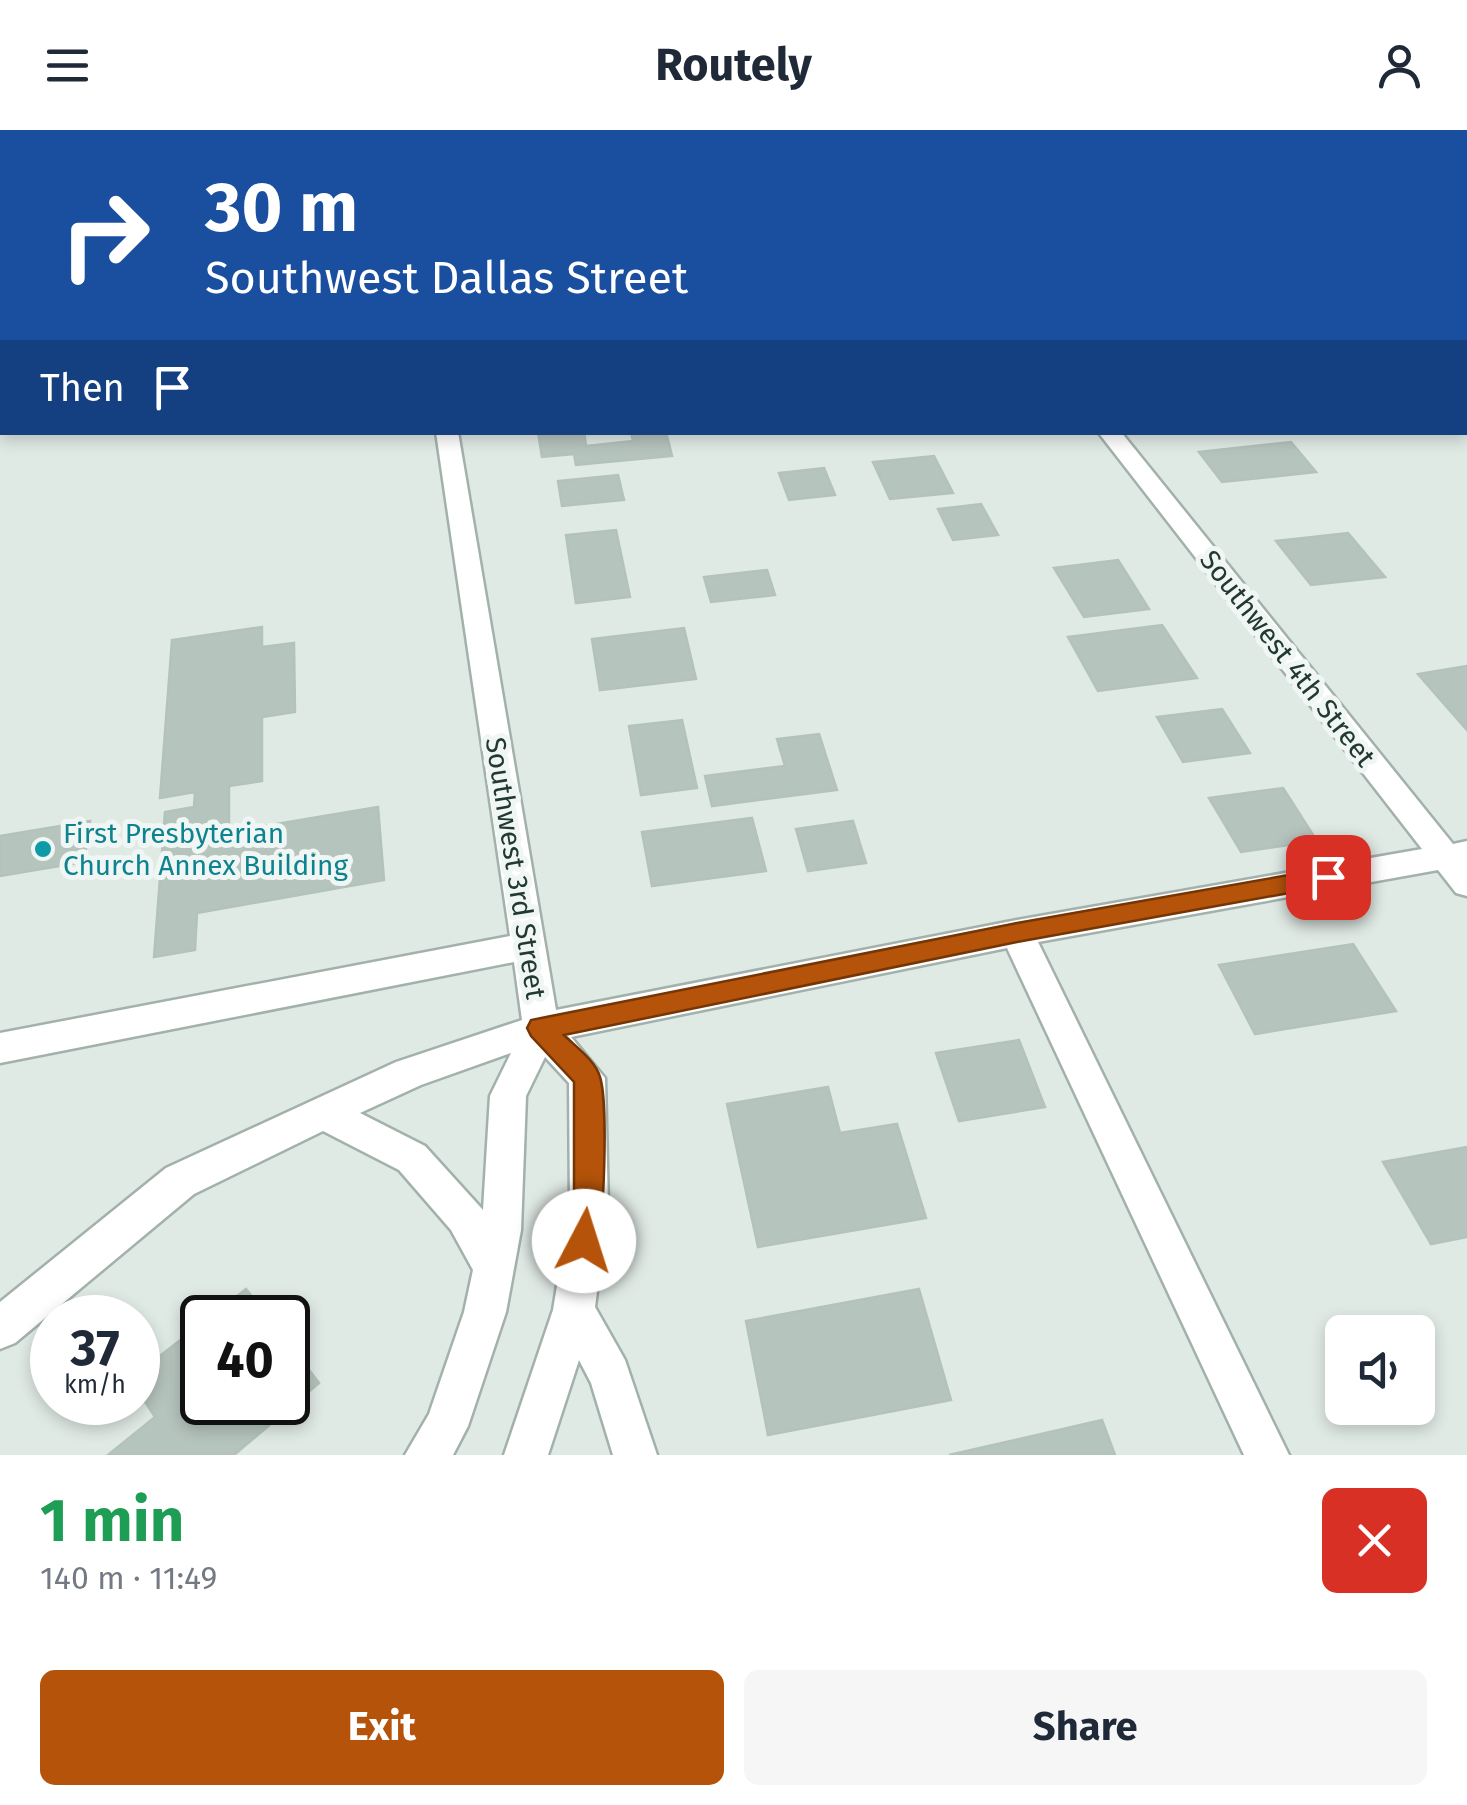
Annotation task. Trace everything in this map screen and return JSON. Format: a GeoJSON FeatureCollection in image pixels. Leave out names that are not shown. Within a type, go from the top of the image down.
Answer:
{"type":"FeatureCollection","features":[{"type":"Feature","properties":{"kind":"street","name":"Southwest 3rd Street"},"geometry":{"type":"LineString","coordinates":[[447,435],[541,1028],[587,1078],[589,1206],[574,1310],[526,1455]]}},
{"type":"Feature","properties":{"kind":"street","name":"Southwest 4th Street"},"geometry":{"type":"LineString","coordinates":[[1111,435],[1460,865]]}},
{"type":"Feature","properties":{"kind":"street"},"geometry":{"type":"LineString","coordinates":[[0,1328],[180,1181],[409,1074],[541,1028],[1017,932],[1460,865]]}},
{"type":"Feature","properties":{"kind":"street"},"geometry":{"type":"LineString","coordinates":[[1017,932],[1267,1455]]}},
{"type":"Feature","properties":{"kind":"street"},"geometry":{"type":"LineString","coordinates":[[0,1048],[528,946]]}},
{"type":"Feature","properties":{"kind":"street"},"geometry":{"type":"LineString","coordinates":[[428,1455],[446,1426],[485,1312],[500,1230],[508,1096],[541,1028]]}},
{"type":"Feature","properties":{"kind":"street"},"geometry":{"type":"LineString","coordinates":[[323,1113],[412,1158],[465,1217],[493,1267]]}},
{"type":"Feature","properties":{"kind":"street"},"geometry":{"type":"LineString","coordinates":[[574,1310],[610,1376],[635,1455]]}},
{"type":"Feature","properties":{"kind":"building"},"geometry":{"type":"Polygon","coordinates":[[[538,435],[584,435],[586,446],[633,441],[632,435],[667,435],[672,456],[576,465],[574,454],[542,457],[538,435]]]}},
{"type":"Feature","properties":{"kind":"building"},"geometry":{"type":"Polygon","coordinates":[[[1291,442],[1316,472],[1222,482],[1199,452],[1291,442]]]}},
{"type":"Feature","properties":{"kind":"building"},"geometry":{"type":"Polygon","coordinates":[[[934,456],[953,493],[890,499],[873,462],[934,456]]]}},
{"type":"Feature","properties":{"kind":"building"},"geometry":{"type":"Polygon","coordinates":[[[824,468],[835,495],[789,500],[779,473],[824,468]]]}},
{"type":"Feature","properties":{"kind":"building"},"geometry":{"type":"Polygon","coordinates":[[[618,475],[624,500],[562,506],[558,481],[618,475]]]}},
{"type":"Feature","properties":{"kind":"building"},"geometry":{"type":"Polygon","coordinates":[[[981,504],[998,535],[953,540],[938,509],[981,504]]]}},
{"type":"Feature","properties":{"kind":"building"},"geometry":{"type":"Polygon","coordinates":[[[616,530],[630,597],[576,603],[566,535],[616,530]]]}},
{"type":"Feature","properties":{"kind":"building"},"geometry":{"type":"Polygon","coordinates":[[[1348,533],[1385,577],[1311,585],[1276,541],[1348,533]]]}},
{"type":"Feature","properties":{"kind":"building"},"geometry":{"type":"Polygon","coordinates":[[[1118,560],[1149,609],[1084,617],[1054,568],[1118,560]]]}},
{"type":"Feature","properties":{"kind":"building"},"geometry":{"type":"Polygon","coordinates":[[[767,570],[775,595],[711,602],[704,577],[767,570]]]}},
{"type":"Feature","properties":{"kind":"building"},"geometry":{"type":"Polygon","coordinates":[[[1162,625],[1197,678],[1098,691],[1068,637],[1162,625]]]}},
{"type":"Feature","properties":{"kind":"building"},"geometry":{"type":"Polygon","coordinates":[[[262,627],[262,647],[294,643],[295,712],[262,717],[262,781],[229,786],[229,832],[378,807],[384,880],[197,913],[195,950],[154,957],[165,812],[194,807],[195,792],[160,798],[172,640],[262,627]]]}},
{"type":"Feature","properties":{"kind":"building"},"geometry":{"type":"Polygon","coordinates":[[[684,628],[696,679],[600,690],[592,639],[684,628]]]}},
{"type":"Feature","properties":{"kind":"building"},"geometry":{"type":"Polygon","coordinates":[[[1467,666],[1467,730],[1418,674],[1467,666]]]}},
{"type":"Feature","properties":{"kind":"building"},"geometry":{"type":"Polygon","coordinates":[[[1222,709],[1250,753],[1183,762],[1157,717],[1222,709]]]}},
{"type":"Feature","properties":{"kind":"building"},"geometry":{"type":"Polygon","coordinates":[[[682,720],[697,788],[641,795],[629,726],[682,720]]]}},
{"type":"Feature","properties":{"kind":"building"},"geometry":{"type":"Polygon","coordinates":[[[819,734],[837,790],[712,806],[705,776],[785,766],[777,739],[819,734]]]}},
{"type":"Feature","properties":{"kind":"building"},"geometry":{"type":"Polygon","coordinates":[[[1283,788],[1317,841],[1241,852],[1209,798],[1283,788]]]}},
{"type":"Feature","properties":{"kind":"building"},"geometry":{"type":"Polygon","coordinates":[[[752,818],[766,871],[652,886],[642,832],[752,818]]]}},
{"type":"Feature","properties":{"kind":"building","name":"First Presbyterian Church Annex Building"},"geometry":{"type":"Polygon","coordinates":[[[90,821],[84,862],[0,876],[0,836],[90,821]]]}},
{"type":"Feature","properties":{"kind":"building"},"geometry":{"type":"Polygon","coordinates":[[[853,821],[866,863],[808,871],[796,829],[853,821]]]}},
{"type":"Feature","properties":{"kind":"building"},"geometry":{"type":"Polygon","coordinates":[[[1353,944],[1396,1011],[1255,1034],[1219,965],[1353,944]]]}},
{"type":"Feature","properties":{"kind":"building"},"geometry":{"type":"Polygon","coordinates":[[[1019,1040],[1045,1107],[959,1121],[936,1053],[1019,1040]]]}},
{"type":"Feature","properties":{"kind":"building"},"geometry":{"type":"Polygon","coordinates":[[[828,1087],[840,1133],[897,1124],[926,1218],[758,1247],[727,1104],[828,1087]]]}},
{"type":"Feature","properties":{"kind":"building"},"geometry":{"type":"Polygon","coordinates":[[[1467,1147],[1467,1237],[1431,1244],[1383,1162],[1467,1147]]]}},
{"type":"Feature","properties":{"kind":"building"},"geometry":{"type":"Polygon","coordinates":[[[919,1289],[951,1400],[768,1435],[746,1321],[919,1289]]]}},
{"type":"Feature","properties":{"kind":"building"},"geometry":{"type":"Polygon","coordinates":[[[180,1340],[180,1425],[269,1425],[234,1455],[108,1455],[145,1425],[160,1425],[160,1356],[180,1340]]]}},
{"type":"Feature","properties":{"kind":"building"},"geometry":{"type":"Polygon","coordinates":[[[310,1371],[319,1383],[310,1391],[310,1371]]]}},
{"type":"Feature","properties":{"kind":"building"},"geometry":{"type":"Polygon","coordinates":[[[1102,1420],[1115,1455],[949,1455],[1102,1420]]]}},
{"type":"Feature","properties":{"kind":"place","name":"First Presbyterian Church Annex Building"},"geometry":{"type":"Point","coordinates":[43,849]}},
{"type":"Feature","properties":{"kind":"route"},"geometry":{"type":"LineString","coordinates":[[584,1241],[589,1206],[587,1078],[541,1028],[1017,932],[1328,877]]}}]}
